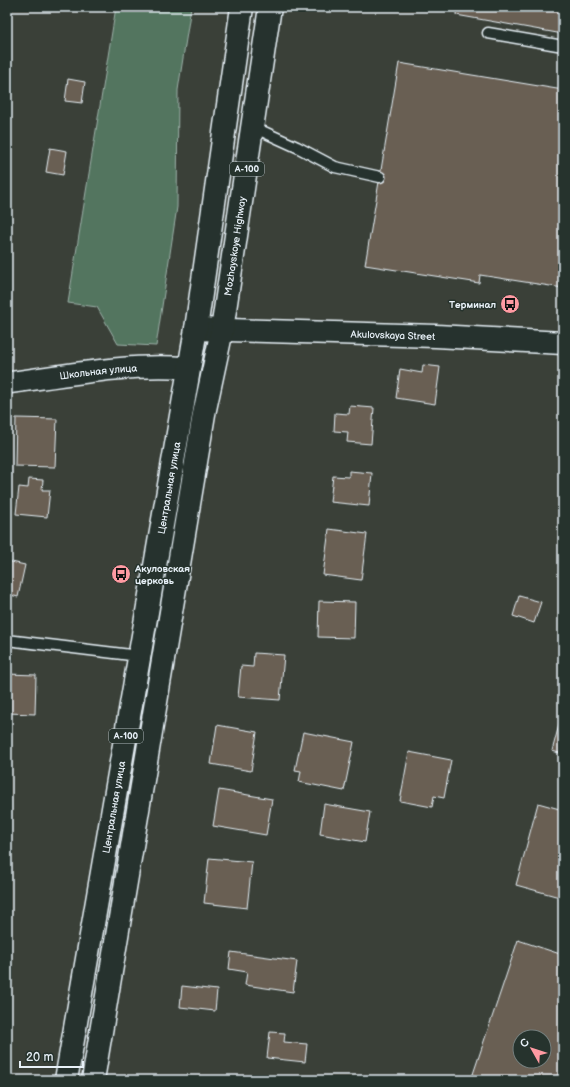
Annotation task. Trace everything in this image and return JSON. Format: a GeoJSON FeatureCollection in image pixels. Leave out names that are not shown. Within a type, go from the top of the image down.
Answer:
{"type":"FeatureCollection","features":[{"type":"Feature","properties":{"kind":"main road","name":"А-100"},"geometry":{"type":"LineString","coordinates":[[189,368],[196,329],[242,7]]}},
{"type":"Feature","properties":{"kind":"main road","name":"Mozhayskoye Highway"},"geometry":{"type":"LineString","coordinates":[[93,1080],[204,414],[222,330],[270,7]]}},
{"type":"Feature","properties":{"kind":"main road","name":"Akulovskaya Street"},"geometry":{"type":"LineString","coordinates":[[196,329],[436,336],[563,343]]}},
{"type":"Feature","properties":{"kind":"main road","name":"Центральная улица"},"geometry":{"type":"LineString","coordinates":[[66,1080],[189,368]]}},
{"type":"Feature","properties":{"kind":"street","name":"Школьная улица"},"geometry":{"type":"LineString","coordinates":[[7,383],[110,369],[166,366],[189,368]]}},
{"type":"Feature","properties":{"kind":"lane"},"geometry":{"type":"LineString","coordinates":[[488,33],[563,46]]}},
{"type":"Feature","properties":{"kind":"lane"},"geometry":{"type":"LineString","coordinates":[[253,127],[297,147],[334,167],[380,177]]}},
{"type":"Feature","properties":{"kind":"lane"},"geometry":{"type":"LineString","coordinates":[[7,640],[139,656]]}},
{"type":"Feature","properties":{"kind":"green space"},"geometry":{"type":"Polygon","coordinates":[[[116,7],[191,7],[178,90],[177,207],[156,346],[118,344],[97,307],[68,303],[116,7]]]}},
{"type":"Feature","properties":{"kind":"building"},"geometry":{"type":"Polygon","coordinates":[[[457,7],[563,7],[563,34],[456,15],[457,7]]]}},
{"type":"Feature","properties":{"kind":"building"},"geometry":{"type":"Polygon","coordinates":[[[399,63],[563,90],[563,288],[480,275],[479,283],[365,265],[399,63]]]}},
{"type":"Feature","properties":{"kind":"building"},"geometry":{"type":"Polygon","coordinates":[[[68,79],[85,82],[82,103],[65,101],[68,79]]]}},
{"type":"Feature","properties":{"kind":"building"},"geometry":{"type":"Polygon","coordinates":[[[50,148],[67,151],[63,175],[46,172],[50,148]]]}},
{"type":"Feature","properties":{"kind":"building"},"geometry":{"type":"Polygon","coordinates":[[[423,365],[440,367],[435,404],[396,398],[400,369],[422,373],[423,365]]]}},
{"type":"Feature","properties":{"kind":"building"},"geometry":{"type":"Polygon","coordinates":[[[350,406],[374,408],[371,444],[347,442],[348,432],[334,431],[335,413],[349,414],[350,406]]]}},
{"type":"Feature","properties":{"kind":"building"},"geometry":{"type":"Polygon","coordinates":[[[16,418],[57,419],[55,467],[15,466],[16,418]]]}},
{"type":"Feature","properties":{"kind":"building"},"geometry":{"type":"Polygon","coordinates":[[[349,471],[372,473],[369,506],[330,502],[333,476],[349,477],[349,471]]]}},
{"type":"Feature","properties":{"kind":"building"},"geometry":{"type":"Polygon","coordinates":[[[29,479],[43,480],[42,490],[50,490],[47,517],[16,514],[19,487],[28,488],[29,479]]]}},
{"type":"Feature","properties":{"kind":"building"},"geometry":{"type":"Polygon","coordinates":[[[329,529],[367,534],[361,580],[323,575],[329,529]]]}},
{"type":"Feature","properties":{"kind":"building"},"geometry":{"type":"Polygon","coordinates":[[[7,561],[25,565],[18,597],[7,594],[7,561]]]}},
{"type":"Feature","properties":{"kind":"building"},"geometry":{"type":"Polygon","coordinates":[[[519,596],[541,602],[534,623],[513,616],[519,596]]]}},
{"type":"Feature","properties":{"kind":"building"},"geometry":{"type":"Polygon","coordinates":[[[319,601],[355,602],[354,638],[318,637],[319,601]]]}},
{"type":"Feature","properties":{"kind":"building"},"geometry":{"type":"Polygon","coordinates":[[[254,653],[284,655],[280,700],[238,697],[241,666],[253,667],[254,653]]]}},
{"type":"Feature","properties":{"kind":"building"},"geometry":{"type":"Polygon","coordinates":[[[7,674],[36,675],[35,714],[7,713],[7,674]]]}},
{"type":"Feature","properties":{"kind":"building"},"geometry":{"type":"Polygon","coordinates":[[[563,710],[563,754],[552,751],[563,710]]]}},
{"type":"Feature","properties":{"kind":"building"},"geometry":{"type":"Polygon","coordinates":[[[217,725],[257,732],[251,771],[211,764],[217,725]]]}},
{"type":"Feature","properties":{"kind":"building"},"geometry":{"type":"Polygon","coordinates":[[[303,732],[354,742],[344,791],[299,782],[301,771],[295,770],[303,732]]]}},
{"type":"Feature","properties":{"kind":"building"},"geometry":{"type":"Polygon","coordinates":[[[409,752],[451,760],[444,798],[434,796],[432,807],[400,801],[409,752]]]}},
{"type":"Feature","properties":{"kind":"building"},"geometry":{"type":"Polygon","coordinates":[[[219,790],[272,799],[266,835],[213,826],[219,790]]]}},
{"type":"Feature","properties":{"kind":"building"},"geometry":{"type":"Polygon","coordinates":[[[538,803],[563,810],[563,898],[516,885],[538,803]]]}},
{"type":"Feature","properties":{"kind":"building"},"geometry":{"type":"Polygon","coordinates":[[[324,804],[370,812],[365,842],[320,834],[324,804]]]}},
{"type":"Feature","properties":{"kind":"building"},"geometry":{"type":"Polygon","coordinates":[[[209,858],[252,862],[247,908],[204,903],[209,858]]]}},
{"type":"Feature","properties":{"kind":"building"},"geometry":{"type":"Polygon","coordinates":[[[518,940],[563,955],[563,1080],[471,1080],[518,940]]]}},
{"type":"Feature","properties":{"kind":"building"},"geometry":{"type":"Polygon","coordinates":[[[231,952],[297,961],[293,992],[245,985],[247,972],[229,969],[231,952]]]}},
{"type":"Feature","properties":{"kind":"building"},"geometry":{"type":"Polygon","coordinates":[[[182,986],[217,990],[215,1011],[180,1007],[182,986]]]}},
{"type":"Feature","properties":{"kind":"building"},"geometry":{"type":"Polygon","coordinates":[[[270,1032],[285,1033],[284,1042],[307,1044],[305,1062],[267,1058],[270,1032]]]}},
{"type":"Feature","properties":{"kind":"place","name":"Терминал"},"geometry":{"type":"Point","coordinates":[510,304]}},
{"type":"Feature","properties":{"kind":"place","name":"Акуловская церковь"},"geometry":{"type":"Point","coordinates":[121,574]}}]}
